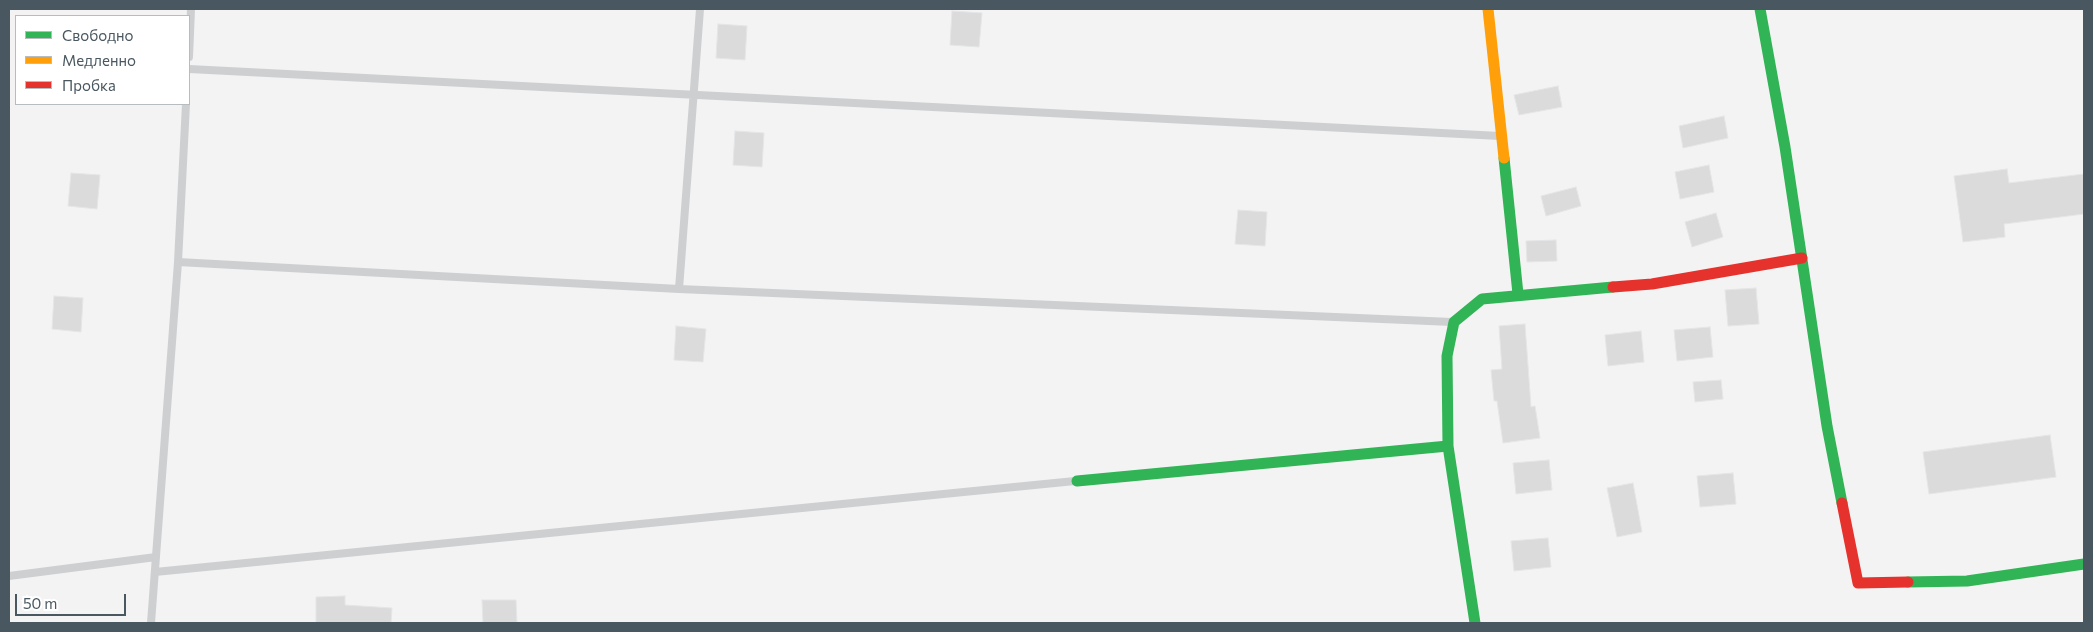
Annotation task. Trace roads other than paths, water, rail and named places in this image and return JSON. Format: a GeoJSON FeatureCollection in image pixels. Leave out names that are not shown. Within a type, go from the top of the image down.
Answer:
{"type":"FeatureCollection","features":[{"type":"Feature","properties":{"kind":"street"},"geometry":{"type":"LineString","coordinates":[[1488,9],[1518,294]]}},
{"type":"Feature","properties":{"kind":"street"},"geometry":{"type":"LineString","coordinates":[[1760,9],[1802,258],[1827,426],[1858,583],[1967,580],[2084,564]]}},
{"type":"Feature","properties":{"kind":"street"},"geometry":{"type":"LineString","coordinates":[[1475,623],[1448,446],[1446,412],[1447,356],[1454,322],[1482,299],[1518,294],[1652,284],[1802,258]]}},
{"type":"Feature","properties":{"kind":"street"},"geometry":{"type":"LineString","coordinates":[[1077,481],[1448,446]]}},
{"type":"Feature","properties":{"kind":"lane"},"geometry":{"type":"LineString","coordinates":[[190,33],[191,9]]}},
{"type":"Feature","properties":{"kind":"lane"},"geometry":{"type":"LineString","coordinates":[[679,289],[700,9]]}},
{"type":"Feature","properties":{"kind":"lane"},"geometry":{"type":"LineString","coordinates":[[190,69],[1501,136]]}},
{"type":"Feature","properties":{"kind":"lane"},"geometry":{"type":"LineString","coordinates":[[151,623],[178,262],[186,105]]}},
{"type":"Feature","properties":{"kind":"lane"},"geometry":{"type":"LineString","coordinates":[[178,262],[679,289],[1454,322]]}},
{"type":"Feature","properties":{"kind":"lane"},"geometry":{"type":"LineString","coordinates":[[155,572],[1077,481]]}},
{"type":"Feature","properties":{"kind":"lane"},"geometry":{"type":"LineString","coordinates":[[9,576],[156,557]]}}]}
